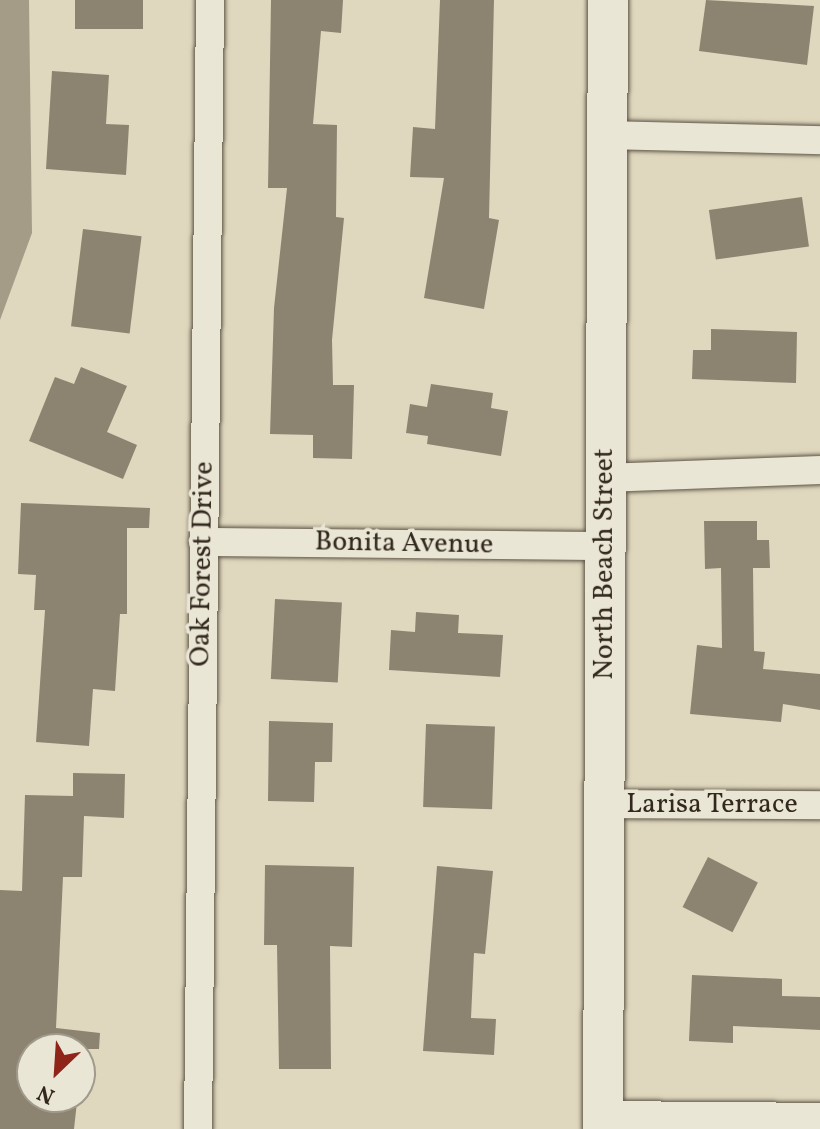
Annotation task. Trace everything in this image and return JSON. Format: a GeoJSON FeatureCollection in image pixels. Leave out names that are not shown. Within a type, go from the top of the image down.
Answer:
{"type":"FeatureCollection","features":[{"type":"Feature","properties":{"kind":"street","name":"Oak Forest Drive"},"geometry":{"type":"LineString","coordinates":[[198,1129],[210,0]]}},
{"type":"Feature","properties":{"kind":"street","name":"North Beach Street"},"geometry":{"type":"LineString","coordinates":[[603,1122],[608,0]]}},
{"type":"Feature","properties":{"kind":"street"},"geometry":{"type":"LineString","coordinates":[[608,135],[820,140]]}},
{"type":"Feature","properties":{"kind":"street"},"geometry":{"type":"LineString","coordinates":[[604,478],[820,470]]}},
{"type":"Feature","properties":{"kind":"street","name":"Bonita Avenue"},"geometry":{"type":"LineString","coordinates":[[203,542],[604,546]]}},
{"type":"Feature","properties":{"kind":"street","name":"Larisa Terrace"},"geometry":{"type":"LineString","coordinates":[[604,804],[820,805]]}},
{"type":"Feature","properties":{"kind":"street"},"geometry":{"type":"LineString","coordinates":[[603,1122],[820,1117]]}},
{"type":"Feature","properties":{"kind":"shaded area"},"geometry":{"type":"Polygon","coordinates":[[[0,0],[29,0],[32,233],[0,320],[0,0]]]}},
{"type":"Feature","properties":{"kind":"building"},"geometry":{"type":"Polygon","coordinates":[[[75,0],[143,0],[143,29],[75,29],[75,0]]]}},
{"type":"Feature","properties":{"kind":"building"},"geometry":{"type":"Polygon","coordinates":[[[271,0],[343,0],[341,33],[321,31],[313,124],[337,125],[336,217],[344,218],[332,340],[333,385],[354,385],[352,459],[313,458],[313,435],[270,434],[274,308],[287,188],[268,188],[271,0]]]}},
{"type":"Feature","properties":{"kind":"building"},"geometry":{"type":"Polygon","coordinates":[[[440,0],[494,0],[489,218],[499,220],[484,309],[424,298],[444,178],[410,177],[413,127],[435,129],[440,0]]]}},
{"type":"Feature","properties":{"kind":"building"},"geometry":{"type":"Polygon","coordinates":[[[706,0],[814,6],[807,65],[699,51],[706,0]]]}},
{"type":"Feature","properties":{"kind":"building"},"geometry":{"type":"Polygon","coordinates":[[[52,71],[109,75],[106,124],[129,125],[126,175],[46,169],[52,71]]]}},
{"type":"Feature","properties":{"kind":"building"},"geometry":{"type":"Polygon","coordinates":[[[802,197],[809,247],[716,260],[709,210],[802,197]]]}},
{"type":"Feature","properties":{"kind":"building"},"geometry":{"type":"Polygon","coordinates":[[[83,229],[142,236],[130,333],[71,326],[83,229]]]}},
{"type":"Feature","properties":{"kind":"building"},"geometry":{"type":"Polygon","coordinates":[[[711,329],[797,332],[796,383],[692,379],[693,350],[711,350],[711,329]]]}},
{"type":"Feature","properties":{"kind":"building"},"geometry":{"type":"Polygon","coordinates":[[[81,367],[127,386],[107,432],[137,445],[123,479],[29,441],[55,377],[74,384],[81,367]]]}},
{"type":"Feature","properties":{"kind":"building"},"geometry":{"type":"Polygon","coordinates":[[[431,384],[493,393],[491,408],[508,411],[501,456],[427,444],[428,436],[406,433],[410,404],[427,407],[431,384]]]}},
{"type":"Feature","properties":{"kind":"building"},"geometry":{"type":"Polygon","coordinates":[[[21,503],[150,508],[149,528],[127,528],[127,614],[120,614],[115,691],[93,689],[89,746],[36,742],[45,610],[34,610],[36,575],[18,574],[21,503]]]}},
{"type":"Feature","properties":{"kind":"building"},"geometry":{"type":"Polygon","coordinates":[[[704,521],[757,521],[757,540],[769,540],[770,568],[753,568],[754,651],[765,652],[763,669],[820,674],[820,710],[783,704],[781,722],[690,714],[697,645],[722,648],[721,568],[705,569],[704,521]]]}},
{"type":"Feature","properties":{"kind":"building"},"geometry":{"type":"Polygon","coordinates":[[[275,599],[342,603],[338,682],[271,679],[275,599]]]}},
{"type":"Feature","properties":{"kind":"building"},"geometry":{"type":"Polygon","coordinates":[[[416,612],[459,615],[458,633],[503,635],[500,677],[389,670],[391,630],[415,632],[416,612]]]}},
{"type":"Feature","properties":{"kind":"building"},"geometry":{"type":"Polygon","coordinates":[[[269,721],[333,723],[332,762],[315,762],[314,802],[268,801],[269,721]]]}},
{"type":"Feature","properties":{"kind":"building"},"geometry":{"type":"Polygon","coordinates":[[[426,724],[495,726],[492,809],[423,807],[426,724]]]}},
{"type":"Feature","properties":{"kind":"building"},"geometry":{"type":"Polygon","coordinates":[[[73,773],[125,774],[124,818],[84,816],[82,877],[63,877],[56,1028],[100,1033],[99,1049],[96,1049],[96,1033],[16,1033],[16,1113],[76,1113],[74,1129],[0,1129],[0,890],[22,891],[25,795],[73,796],[73,773]]]}},
{"type":"Feature","properties":{"kind":"building"},"geometry":{"type":"Polygon","coordinates":[[[708,857],[758,882],[732,932],[683,907],[708,857]]]}},
{"type":"Feature","properties":{"kind":"building"},"geometry":{"type":"Polygon","coordinates":[[[265,865],[354,867],[352,947],[330,946],[331,1069],[279,1069],[277,945],[264,945],[265,865]]]}},
{"type":"Feature","properties":{"kind":"building"},"geometry":{"type":"Polygon","coordinates":[[[437,866],[493,871],[485,954],[474,953],[471,1018],[496,1019],[494,1055],[423,1051],[437,866]]]}},
{"type":"Feature","properties":{"kind":"building"},"geometry":{"type":"Polygon","coordinates":[[[692,975],[782,979],[782,996],[820,997],[820,1030],[733,1026],[733,1043],[689,1041],[692,975]]]}}]}
